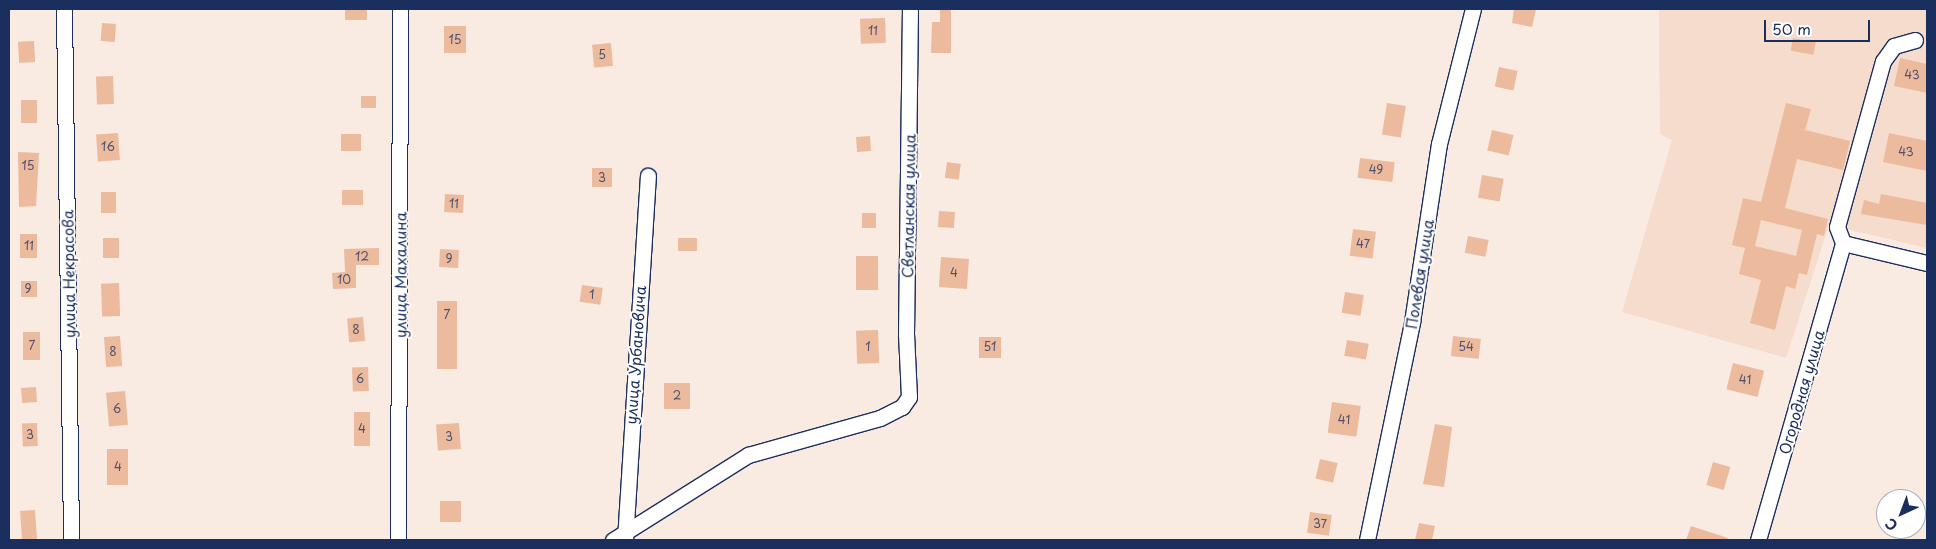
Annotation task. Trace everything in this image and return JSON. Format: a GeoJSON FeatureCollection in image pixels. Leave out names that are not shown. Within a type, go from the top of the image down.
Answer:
{"type":"FeatureCollection","features":[{"type":"Feature","properties":{"kind":"street","name":"улица Некрасова"},"geometry":{"type":"LineString","coordinates":[[64,9],[71,540]]}},
{"type":"Feature","properties":{"kind":"street","name":"улица Махалина"},"geometry":{"type":"LineString","coordinates":[[398,540],[400,9]]}},
{"type":"Feature","properties":{"kind":"street","name":"Светланская улица"},"geometry":{"type":"LineString","coordinates":[[620,538],[748,455],[880,418],[906,402],[910,9]]}},
{"type":"Feature","properties":{"kind":"street","name":"Полевая улица"},"geometry":{"type":"LineString","coordinates":[[1367,540],[1412,322],[1439,144],[1473,9]]}},
{"type":"Feature","properties":{"kind":"street"},"geometry":{"type":"LineString","coordinates":[[1915,40],[1894,46],[1883,61],[1837,227],[1843,243],[1927,263]]}},
{"type":"Feature","properties":{"kind":"street","name":"улица Урбановича"},"geometry":{"type":"LineString","coordinates":[[620,538],[648,176]]}},
{"type":"Feature","properties":{"kind":"street","name":"Огородная улица"},"geometry":{"type":"LineString","coordinates":[[1758,540],[1843,243]]}},
{"type":"Feature","properties":{"kind":"shaded area"},"geometry":{"type":"Polygon","coordinates":[[[1659,9],[1927,9],[1927,248],[1829,225],[1786,358],[1622,312],[1672,140],[1660,134],[1659,9]]]}},
{"type":"Feature","properties":{"kind":"building"},"geometry":{"type":"Polygon","coordinates":[[[345,9],[367,9],[367,20],[345,20],[345,9]]]}},
{"type":"Feature","properties":{"kind":"building"},"geometry":{"type":"Polygon","coordinates":[[[940,9],[951,9],[951,53],[931,53],[932,22],[940,22],[940,9]]]}},
{"type":"Feature","properties":{"kind":"building"},"geometry":{"type":"Polygon","coordinates":[[[1514,9],[1536,9],[1532,27],[1512,23],[1514,9]]]}},
{"type":"Feature","properties":{"kind":"building"},"geometry":{"type":"Polygon","coordinates":[[[885,18],[886,43],[861,44],[860,19],[885,18]]]}},
{"type":"Feature","properties":{"kind":"building"},"geometry":{"type":"Polygon","coordinates":[[[102,23],[116,24],[115,42],[101,41],[102,23]]]}},
{"type":"Feature","properties":{"kind":"building"},"geometry":{"type":"Polygon","coordinates":[[[444,26],[466,26],[466,53],[444,53],[444,26]]]}},
{"type":"Feature","properties":{"kind":"building"},"geometry":{"type":"Polygon","coordinates":[[[1793,38],[1816,42],[1813,55],[1791,51],[1793,38]]]}},
{"type":"Feature","properties":{"kind":"building"},"geometry":{"type":"Polygon","coordinates":[[[34,41],[35,62],[19,63],[18,42],[34,41]]]}},
{"type":"Feature","properties":{"kind":"building"},"geometry":{"type":"Polygon","coordinates":[[[611,43],[613,66],[594,68],[592,45],[611,43]]]}},
{"type":"Feature","properties":{"kind":"building"},"geometry":{"type":"Polygon","coordinates":[[[1900,58],[1927,64],[1927,93],[1894,86],[1900,58]]]}},
{"type":"Feature","properties":{"kind":"building"},"geometry":{"type":"Polygon","coordinates":[[[1499,67],[1518,71],[1513,91],[1495,87],[1499,67]]]}},
{"type":"Feature","properties":{"kind":"building"},"geometry":{"type":"Polygon","coordinates":[[[113,76],[114,104],[97,105],[96,77],[113,76]]]}},
{"type":"Feature","properties":{"kind":"building"},"geometry":{"type":"Polygon","coordinates":[[[361,96],[376,96],[376,108],[361,108],[361,96]]]}},
{"type":"Feature","properties":{"kind":"building"},"geometry":{"type":"Polygon","coordinates":[[[21,100],[37,100],[37,123],[21,123],[21,100]]]}},
{"type":"Feature","properties":{"kind":"building"},"geometry":{"type":"Polygon","coordinates":[[[1387,103],[1406,106],[1401,138],[1382,135],[1387,103]]]}},
{"type":"Feature","properties":{"kind":"building"},"geometry":{"type":"Polygon","coordinates":[[[1786,103],[1811,109],[1805,130],[1850,141],[1843,170],[1797,159],[1785,208],[1828,219],[1824,236],[1817,234],[1807,275],[1799,273],[1795,289],[1786,286],[1775,330],[1750,323],[1761,280],[1739,274],[1745,248],[1732,245],[1743,198],[1761,202],[1786,103]],[[1761,220],[1755,246],[1796,256],[1802,230],[1761,220]]]}},
{"type":"Feature","properties":{"kind":"building"},"geometry":{"type":"Polygon","coordinates":[[[1492,130],[1513,135],[1509,155],[1487,150],[1492,130]]]}},
{"type":"Feature","properties":{"kind":"building"},"geometry":{"type":"Polygon","coordinates":[[[118,133],[120,160],[98,161],[96,135],[118,133]]]}},
{"type":"Feature","properties":{"kind":"building"},"geometry":{"type":"Polygon","coordinates":[[[1889,133],[1927,141],[1927,171],[1883,162],[1889,133]]]}},
{"type":"Feature","properties":{"kind":"building"},"geometry":{"type":"Polygon","coordinates":[[[341,134],[361,134],[361,151],[341,151],[341,134]]]}},
{"type":"Feature","properties":{"kind":"building"},"geometry":{"type":"Polygon","coordinates":[[[870,136],[871,151],[857,152],[856,137],[870,136]]]}},
{"type":"Feature","properties":{"kind":"building"},"geometry":{"type":"Polygon","coordinates":[[[18,152],[39,153],[36,206],[19,207],[18,152]]]}},
{"type":"Feature","properties":{"kind":"building"},"geometry":{"type":"Polygon","coordinates":[[[1360,158],[1395,162],[1392,182],[1358,178],[1360,158]]]}},
{"type":"Feature","properties":{"kind":"building"},"geometry":{"type":"Polygon","coordinates":[[[947,162],[961,164],[959,180],[945,178],[947,162]]]}},
{"type":"Feature","properties":{"kind":"building"},"geometry":{"type":"Polygon","coordinates":[[[592,168],[612,168],[612,187],[592,187],[592,168]]]}},
{"type":"Feature","properties":{"kind":"building"},"geometry":{"type":"Polygon","coordinates":[[[1482,175],[1504,179],[1500,201],[1478,198],[1482,175]]]}},
{"type":"Feature","properties":{"kind":"building"},"geometry":{"type":"Polygon","coordinates":[[[342,190],[363,190],[363,205],[342,205],[342,190]]]}},
{"type":"Feature","properties":{"kind":"building"},"geometry":{"type":"Polygon","coordinates":[[[101,192],[116,192],[116,213],[101,213],[101,192]]]}},
{"type":"Feature","properties":{"kind":"building"},"geometry":{"type":"Polygon","coordinates":[[[445,194],[464,195],[463,213],[444,212],[445,194]]]}},
{"type":"Feature","properties":{"kind":"building"},"geometry":{"type":"Polygon","coordinates":[[[1881,194],[1927,203],[1927,225],[1861,214],[1864,200],[1879,204],[1881,194]]]}},
{"type":"Feature","properties":{"kind":"building"},"geometry":{"type":"Polygon","coordinates":[[[939,211],[955,212],[954,228],[938,227],[939,211]]]}},
{"type":"Feature","properties":{"kind":"building"},"geometry":{"type":"Polygon","coordinates":[[[862,213],[876,213],[876,228],[862,228],[862,213]]]}},
{"type":"Feature","properties":{"kind":"building"},"geometry":{"type":"Polygon","coordinates":[[[1353,229],[1376,232],[1373,259],[1350,256],[1353,229]]]}},
{"type":"Feature","properties":{"kind":"building"},"geometry":{"type":"Polygon","coordinates":[[[20,234],[37,234],[37,258],[20,258],[20,234]]]}},
{"type":"Feature","properties":{"kind":"building"},"geometry":{"type":"Polygon","coordinates":[[[1468,236],[1489,240],[1485,257],[1465,253],[1468,236]]]}},
{"type":"Feature","properties":{"kind":"building"},"geometry":{"type":"Polygon","coordinates":[[[103,238],[119,238],[119,258],[103,258],[103,238]]]}},
{"type":"Feature","properties":{"kind":"building"},"geometry":{"type":"Polygon","coordinates":[[[678,238],[697,238],[697,251],[678,251],[678,238]]]}},
{"type":"Feature","properties":{"kind":"building"},"geometry":{"type":"Polygon","coordinates":[[[379,248],[379,265],[356,265],[356,288],[333,289],[332,273],[345,272],[344,249],[379,248]]]}},
{"type":"Feature","properties":{"kind":"building"},"geometry":{"type":"Polygon","coordinates":[[[440,249],[459,250],[458,268],[439,267],[440,249]]]}},
{"type":"Feature","properties":{"kind":"building"},"geometry":{"type":"Polygon","coordinates":[[[856,256],[878,256],[878,290],[856,290],[856,256]]]}},
{"type":"Feature","properties":{"kind":"building"},"geometry":{"type":"Polygon","coordinates":[[[941,257],[969,259],[967,289],[939,287],[941,257]]]}},
{"type":"Feature","properties":{"kind":"building"},"geometry":{"type":"Polygon","coordinates":[[[21,281],[37,281],[37,297],[21,297],[21,281]]]}},
{"type":"Feature","properties":{"kind":"building"},"geometry":{"type":"Polygon","coordinates":[[[119,283],[120,316],[102,317],[101,284],[119,283]]]}},
{"type":"Feature","properties":{"kind":"building"},"geometry":{"type":"Polygon","coordinates":[[[582,285],[603,288],[600,305],[580,302],[582,285]]]}},
{"type":"Feature","properties":{"kind":"building"},"geometry":{"type":"Polygon","coordinates":[[[1345,292],[1364,295],[1360,316],[1342,313],[1345,292]]]}},
{"type":"Feature","properties":{"kind":"building"},"geometry":{"type":"Polygon","coordinates":[[[437,301],[457,301],[457,369],[437,369],[437,301]]]}},
{"type":"Feature","properties":{"kind":"building"},"geometry":{"type":"Polygon","coordinates":[[[363,317],[365,341],[349,342],[347,318],[363,317]]]}},
{"type":"Feature","properties":{"kind":"building"},"geometry":{"type":"Polygon","coordinates":[[[878,330],[879,363],[857,364],[856,331],[878,330]]]}},
{"type":"Feature","properties":{"kind":"building"},"geometry":{"type":"Polygon","coordinates":[[[23,332],[40,332],[40,360],[23,360],[23,332]]]}},
{"type":"Feature","properties":{"kind":"building"},"geometry":{"type":"Polygon","coordinates":[[[120,336],[122,366],[106,367],[104,337],[120,336]]]}},
{"type":"Feature","properties":{"kind":"building"},"geometry":{"type":"Polygon","coordinates":[[[1453,336],[1481,339],[1479,359],[1451,356],[1453,336]]]}},
{"type":"Feature","properties":{"kind":"building"},"geometry":{"type":"Polygon","coordinates":[[[979,337],[1001,337],[1001,358],[979,358],[979,337]]]}},
{"type":"Feature","properties":{"kind":"building"},"geometry":{"type":"Polygon","coordinates":[[[1347,340],[1369,344],[1366,360],[1344,356],[1347,340]]]}},
{"type":"Feature","properties":{"kind":"building"},"geometry":{"type":"Polygon","coordinates":[[[1733,363],[1764,371],[1758,397],[1726,389],[1733,363]]]}},
{"type":"Feature","properties":{"kind":"building"},"geometry":{"type":"Polygon","coordinates":[[[368,367],[369,391],[353,392],[352,368],[368,367]]]}},
{"type":"Feature","properties":{"kind":"building"},"geometry":{"type":"Polygon","coordinates":[[[664,383],[690,383],[690,409],[664,409],[664,383]]]}},
{"type":"Feature","properties":{"kind":"building"},"geometry":{"type":"Polygon","coordinates":[[[36,387],[37,402],[22,403],[21,388],[36,387]]]}},
{"type":"Feature","properties":{"kind":"building"},"geometry":{"type":"Polygon","coordinates":[[[125,391],[128,425],[109,427],[106,393],[125,391]]]}},
{"type":"Feature","properties":{"kind":"building"},"geometry":{"type":"Polygon","coordinates":[[[1332,402],[1361,406],[1356,437],[1328,433],[1332,402]]]}},
{"type":"Feature","properties":{"kind":"building"},"geometry":{"type":"Polygon","coordinates":[[[354,412],[370,412],[370,446],[354,446],[354,412]]]}},
{"type":"Feature","properties":{"kind":"building"},"geometry":{"type":"Polygon","coordinates":[[[37,423],[38,446],[23,447],[22,424],[37,423]]]}},
{"type":"Feature","properties":{"kind":"building"},"geometry":{"type":"Polygon","coordinates":[[[459,423],[461,449],[438,451],[436,425],[459,423]]]}},
{"type":"Feature","properties":{"kind":"building"},"geometry":{"type":"Polygon","coordinates":[[[1435,424],[1452,427],[1444,487],[1423,484],[1435,424]]]}},
{"type":"Feature","properties":{"kind":"building"},"geometry":{"type":"Polygon","coordinates":[[[107,449],[128,449],[128,485],[107,485],[107,449]]]}},
{"type":"Feature","properties":{"kind":"building"},"geometry":{"type":"Polygon","coordinates":[[[1320,459],[1338,463],[1333,483],[1316,478],[1320,459]]]}},
{"type":"Feature","properties":{"kind":"building"},"geometry":{"type":"Polygon","coordinates":[[[1713,462],[1730,467],[1724,490],[1706,485],[1713,462]]]}},
{"type":"Feature","properties":{"kind":"building"},"geometry":{"type":"Polygon","coordinates":[[[440,501],[461,501],[461,522],[440,522],[440,501]]]}},
{"type":"Feature","properties":{"kind":"building"},"geometry":{"type":"Polygon","coordinates":[[[35,510],[37,540],[22,540],[20,511],[35,510]]]}},
{"type":"Feature","properties":{"kind":"building"},"geometry":{"type":"Polygon","coordinates":[[[1310,512],[1332,515],[1329,536],[1307,533],[1310,512]]]}},
{"type":"Feature","properties":{"kind":"building"},"geometry":{"type":"Polygon","coordinates":[[[1419,523],[1435,526],[1432,540],[1415,540],[1419,523]]]}},
{"type":"Feature","properties":{"kind":"building"},"geometry":{"type":"Polygon","coordinates":[[[1691,526],[1728,538],[1727,540],[1686,540],[1691,526]]]}}]}
